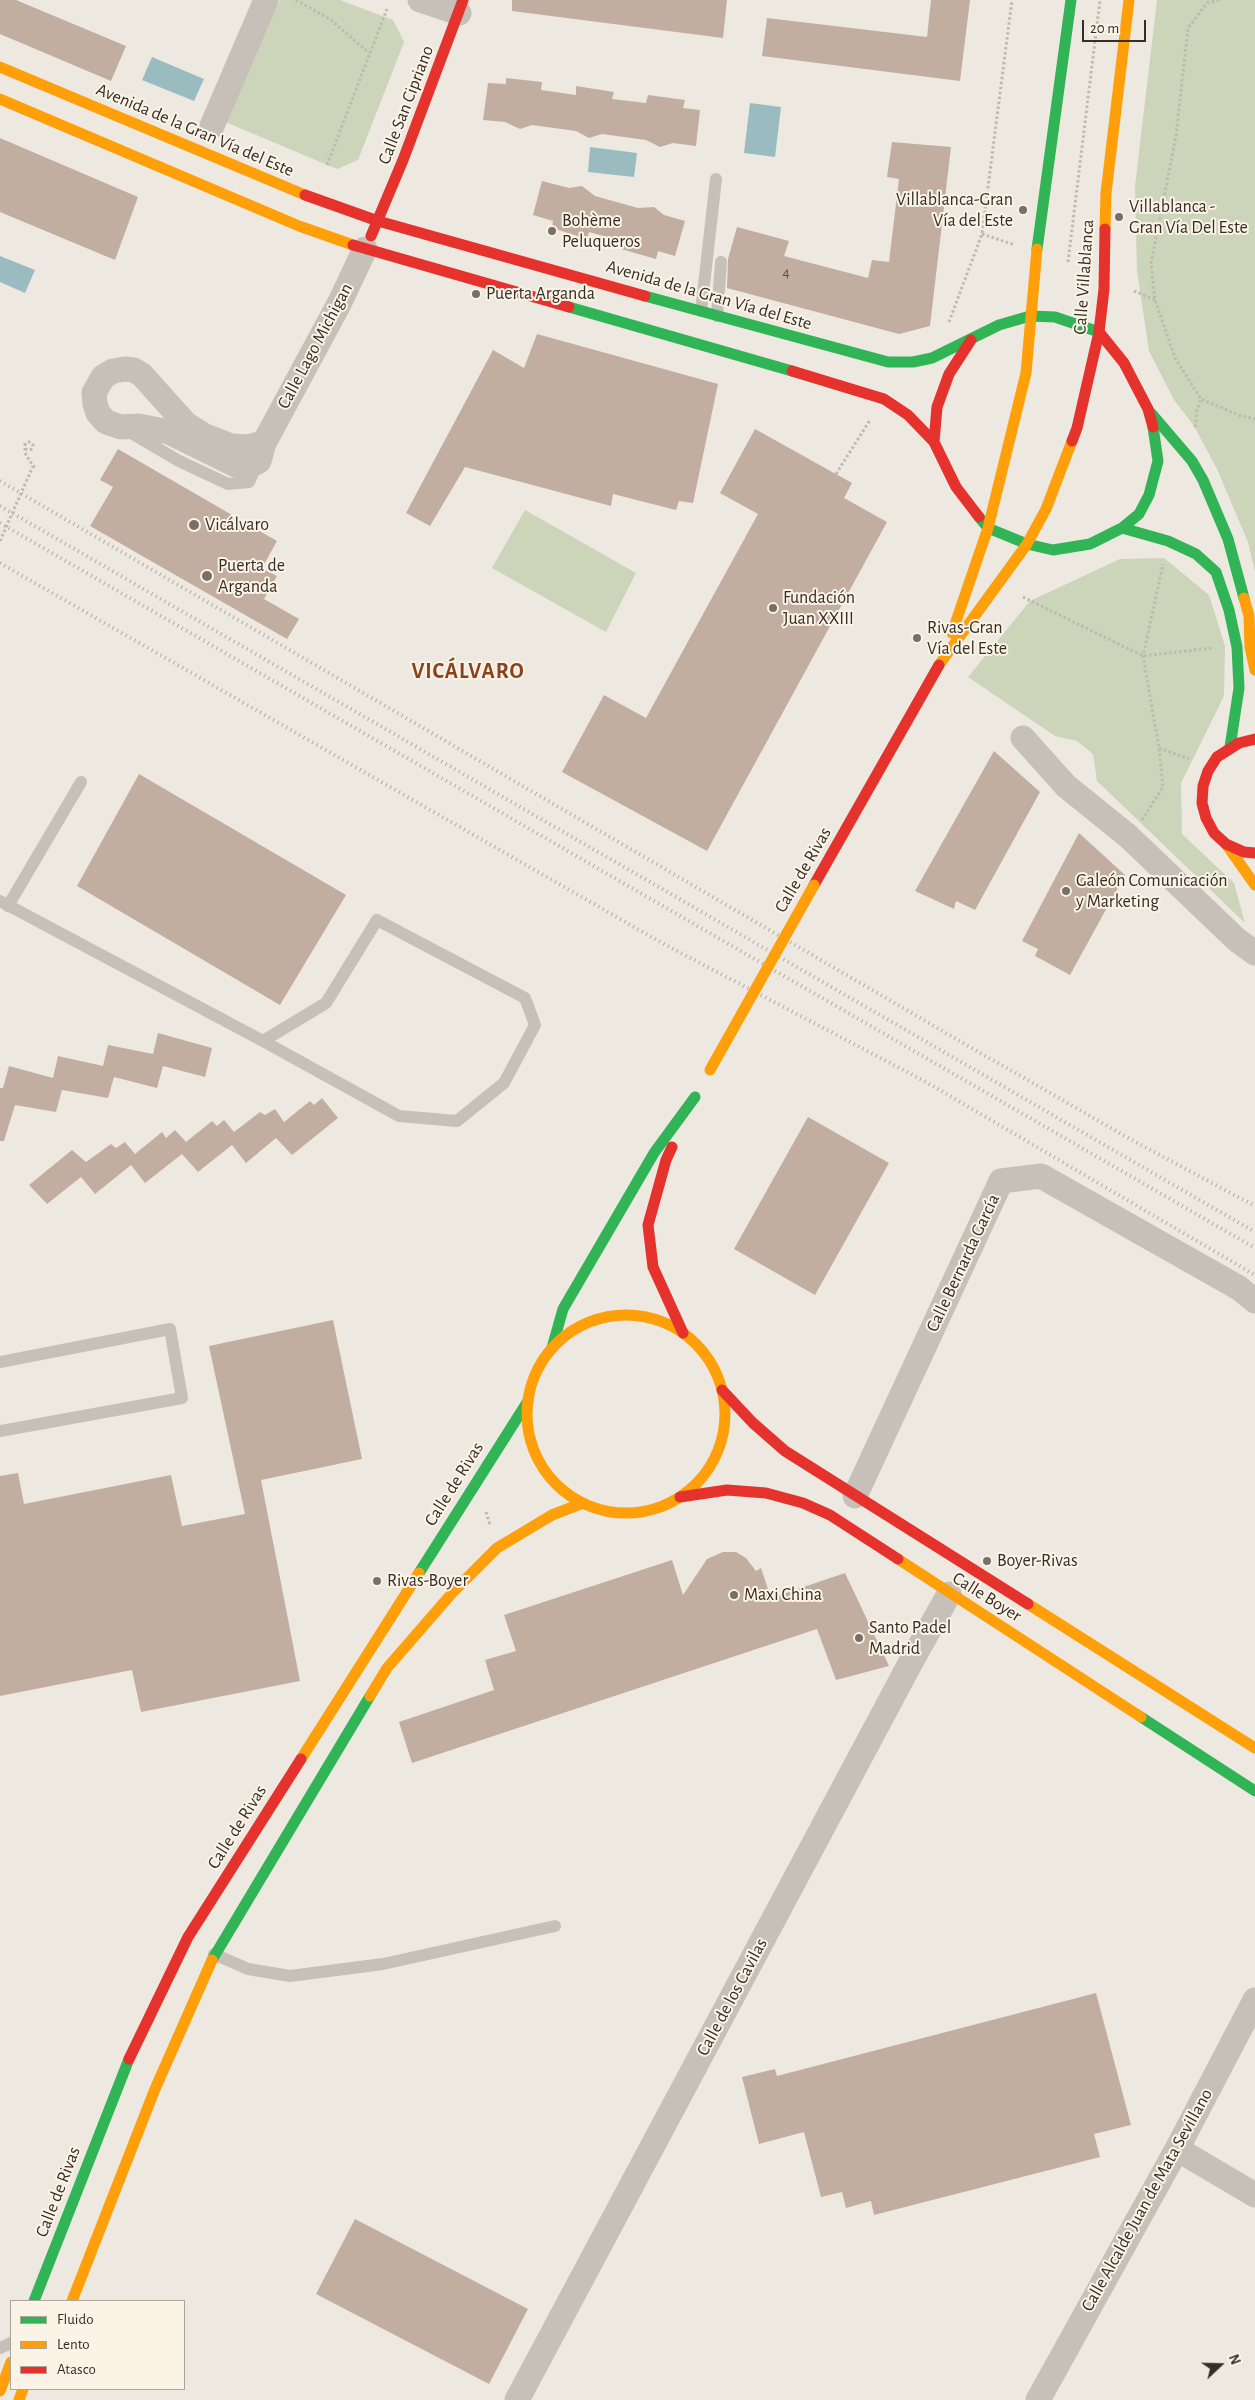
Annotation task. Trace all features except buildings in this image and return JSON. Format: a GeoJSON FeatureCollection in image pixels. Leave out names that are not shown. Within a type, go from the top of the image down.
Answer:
{"type":"FeatureCollection","features":[{"type":"Feature","properties":{"kind":"main road"},"geometry":{"type":"LineString","coordinates":[[988,528],[1026,373],[1030,316],[1071,0]]}},
{"type":"Feature","properties":{"kind":"main road","name":"Calle Villablanca"},"geometry":{"type":"LineString","coordinates":[[1027,544],[1046,509],[1078,428],[1099,332],[1105,279],[1106,193],[1129,0]]}},
{"type":"Feature","properties":{"kind":"main road","name":"Calle San Cipriano"},"geometry":{"type":"LineString","coordinates":[[378,221],[461,7]]}},
{"type":"Feature","properties":{"kind":"main road","name":"Avenida de la Gran Vía del Este"},"geometry":{"type":"LineString","coordinates":[[0,68],[312,198],[378,221],[888,362],[913,362],[932,358],[999,325],[1030,316],[1056,317],[1099,332]]}},
{"type":"Feature","properties":{"kind":"main road"},"geometry":{"type":"LineString","coordinates":[[0,100],[299,226],[365,249],[850,387],[884,399],[908,415],[934,442],[956,487],[988,528],[1027,544],[1053,550],[1090,544],[1122,528],[1139,514],[1146,502],[1158,461],[1156,438],[1148,409],[1124,363],[1099,332]]}},
{"type":"Feature","properties":{"kind":"main road"},"geometry":{"type":"LineString","coordinates":[[365,249],[378,221]]}},
{"type":"Feature","properties":{"kind":"main road","name":"Avenida de la Gran Vía del Este"},"geometry":{"type":"LineString","coordinates":[[934,442],[937,407],[949,374],[971,340]]}},
{"type":"Feature","properties":{"kind":"main road"},"geometry":{"type":"LineString","coordinates":[[1148,409],[1192,461],[1214,504],[1238,572],[1248,616],[1250,647],[1255,670]]}},
{"type":"Feature","properties":{"kind":"main road","name":"Calle de Rivas"},"geometry":{"type":"LineString","coordinates":[[942,660],[988,528]]}},
{"type":"Feature","properties":{"kind":"main road"},"geometry":{"type":"LineString","coordinates":[[1122,528],[1168,541],[1196,554],[1216,572],[1230,610],[1237,647],[1239,688],[1247,740],[1212,764],[1202,786],[1202,803],[1206,818],[1214,833],[1226,844],[1255,885]]}},
{"type":"Feature","properties":{"kind":"main road","name":"Calle de Rivas"},"geometry":{"type":"LineString","coordinates":[[683,1333],[652,1268],[648,1225],[666,1160],[695,1097],[942,660],[1027,544]]}},
{"type":"Feature","properties":{"kind":"main road"},"geometry":{"type":"LineString","coordinates":[[1226,844],[1244,852],[1255,854]]}},
{"type":"Feature","properties":{"kind":"main road","name":"Calle de Rivas"},"geometry":{"type":"LineString","coordinates":[[552,1348],[563,1309],[654,1153],[695,1097]]}},
{"type":"Feature","properties":{"kind":"main road"},"geometry":{"type":"LineString","coordinates":[[615,1315],[633,1315],[650,1318],[667,1323],[683,1333],[708,1358],[722,1390],[725,1418],[720,1446],[706,1471],[695,1485],[665,1505],[632,1512],[599,1509],[583,1503],[558,1485],[539,1461],[529,1432],[528,1401],[536,1372],[552,1348],[580,1325],[615,1315]]}},
{"type":"Feature","properties":{"kind":"main road","name":"Calle Boyer"},"geometry":{"type":"LineString","coordinates":[[722,1390],[753,1423],[785,1451],[1255,1748]]}},
{"type":"Feature","properties":{"kind":"main road","name":"Calle de Rivas"},"geometry":{"type":"LineString","coordinates":[[34,2300],[122,2072],[188,1937],[528,1401]]}},
{"type":"Feature","properties":{"kind":"main road","name":"Calle Boyer"},"geometry":{"type":"LineString","coordinates":[[680,1496],[727,1490],[766,1493],[803,1502],[830,1515],[950,1594],[1065,1666],[1255,1792]]}},
{"type":"Feature","properties":{"kind":"main road"},"geometry":{"type":"LineString","coordinates":[[72,2300],[155,2089],[214,1954],[322,1772],[387,1668],[453,1592],[497,1548],[552,1515],[583,1503]]}},
{"type":"Feature","properties":{"kind":"main road"},"geometry":{"type":"LineString","coordinates":[[0,2391],[10,2365]]}},
{"type":"Feature","properties":{"kind":"street"},"geometry":{"type":"LineString","coordinates":[[212,126],[266,0]]}},
{"type":"Feature","properties":{"kind":"street"},"geometry":{"type":"LineString","coordinates":[[420,0],[461,7]]}},
{"type":"Feature","properties":{"kind":"street","name":"Calle Lago Michigan"},"geometry":{"type":"LineString","coordinates":[[261,452],[335,311],[365,249]]}},
{"type":"Feature","properties":{"kind":"street"},"geometry":{"type":"LineString","coordinates":[[125,369],[142,375],[186,424],[205,436],[231,446],[261,452],[251,465],[236,465],[169,432],[147,427],[121,427],[106,422],[98,413],[94,393],[104,376],[113,371],[125,369]]}},
{"type":"Feature","properties":{"kind":"street"},"geometry":{"type":"LineString","coordinates":[[1023,738],[1066,786],[1128,836],[1238,940],[1255,953]]}},
{"type":"Feature","properties":{"kind":"street","name":"Calle Bernarda García"},"geometry":{"type":"LineString","coordinates":[[855,1496],[1001,1182],[1041,1176],[1239,1288],[1255,1301]]}},
{"type":"Feature","properties":{"kind":"street","name":"Calle de los Cavilas"},"geometry":{"type":"LineString","coordinates":[[517,2400],[912,1660],[950,1594]]}},
{"type":"Feature","properties":{"kind":"street","name":"Calle Alcalde Juan de Mata Sevillano"},"geometry":{"type":"LineString","coordinates":[[1038,2400],[1177,2149],[1255,2000]]}},
{"type":"Feature","properties":{"kind":"street"},"geometry":{"type":"LineString","coordinates":[[1177,2149],[1255,2195]]}},
{"type":"Feature","properties":{"kind":"lane"},"geometry":{"type":"LineString","coordinates":[[701,311],[716,179]]}},
{"type":"Feature","properties":{"kind":"lane"},"geometry":{"type":"LineString","coordinates":[[718,316],[721,262]]}},
{"type":"Feature","properties":{"kind":"lane"},"geometry":{"type":"LineString","coordinates":[[81,782],[4,904],[263,1041],[399,1116],[457,1121],[504,1083],[535,1024],[525,998],[377,920],[326,1003],[263,1041]]}},
{"type":"Feature","properties":{"kind":"lane"},"geometry":{"type":"LineString","coordinates":[[0,1362],[170,1329],[182,1398],[0,1432]]}},
{"type":"Feature","properties":{"kind":"lane"},"geometry":{"type":"LineString","coordinates":[[214,1954],[248,1969],[290,1976],[383,1964],[555,1926]]}},
{"type":"Feature","properties":{"kind":"path"},"geometry":{"type":"LineString","coordinates":[[296,0],[331,20],[369,53]]}},
{"type":"Feature","properties":{"kind":"path"},"geometry":{"type":"LineString","coordinates":[[946,330],[982,234],[1012,0]]}},
{"type":"Feature","properties":{"kind":"path"},"geometry":{"type":"LineString","coordinates":[[1068,262],[1100,0]]}},
{"type":"Feature","properties":{"kind":"path"},"geometry":{"type":"LineString","coordinates":[[1219,0],[1206,1],[1188,28],[1176,136],[1151,263],[1155,300],[1175,358],[1201,399],[1241,416],[1255,419]]}},
{"type":"Feature","properties":{"kind":"path"},"geometry":{"type":"LineString","coordinates":[[327,165],[387,9]]}},
{"type":"Feature","properties":{"kind":"path"},"geometry":{"type":"LineString","coordinates":[[982,234],[1016,245]]}},
{"type":"Feature","properties":{"kind":"path"},"geometry":{"type":"LineString","coordinates":[[1134,291],[1155,300]]}},
{"type":"Feature","properties":{"kind":"path"},"geometry":{"type":"LineString","coordinates":[[1195,436],[1197,410],[1201,399]]}},
{"type":"Feature","properties":{"kind":"path"},"geometry":{"type":"LineString","coordinates":[[836,474],[872,415]]}},
{"type":"Feature","properties":{"kind":"path"},"geometry":{"type":"LineString","coordinates":[[0,541],[35,467],[25,453],[24,443]]}},
{"type":"Feature","properties":{"kind":"path"},"geometry":{"type":"LineString","coordinates":[[1128,836],[1141,821],[1163,787],[1159,748],[1143,656],[1164,558]]}},
{"type":"Feature","properties":{"kind":"path"},"geometry":{"type":"LineString","coordinates":[[1023,597],[1143,656],[1225,646],[1237,647]]}},
{"type":"Feature","properties":{"kind":"path"},"geometry":{"type":"LineString","coordinates":[[1159,748],[1192,760]]}},
{"type":"Feature","properties":{"kind":"green space"},"geometry":{"type":"Polygon","coordinates":[[[280,0],[340,0],[393,20],[404,42],[358,160],[337,169],[223,121],[280,0]]]}},
{"type":"Feature","properties":{"kind":"green space"},"geometry":{"type":"Polygon","coordinates":[[[1157,0],[1255,0],[1255,572],[1248,542],[1217,469],[1194,426],[1174,400],[1149,351],[1137,271],[1135,186],[1157,0]]]}},
{"type":"Feature","properties":{"kind":"green space"},"geometry":{"type":"Polygon","coordinates":[[[525,510],[636,573],[606,632],[492,568],[525,510]]]}},
{"type":"Feature","properties":{"kind":"green space"},"geometry":{"type":"Polygon","coordinates":[[[1164,558],[1209,595],[1225,646],[1224,696],[1181,783],[1182,834],[1234,883],[1245,923],[1097,781],[1093,754],[1077,741],[1055,736],[968,677],[1030,601],[1120,559],[1164,558]]]}},
{"type":"Feature","properties":{"kind":"water"},"geometry":{"type":"Polygon","coordinates":[[[152,57],[204,79],[194,101],[142,80],[152,57]]]}},
{"type":"Feature","properties":{"kind":"water"},"geometry":{"type":"Polygon","coordinates":[[[750,103],[781,107],[775,157],[744,153],[750,103]]]}},
{"type":"Feature","properties":{"kind":"water"},"geometry":{"type":"Polygon","coordinates":[[[590,147],[637,153],[634,177],[588,172],[590,147]]]}},
{"type":"Feature","properties":{"kind":"water"},"geometry":{"type":"Polygon","coordinates":[[[0,256],[35,270],[25,293],[0,282],[0,256]]]}},
{"type":"Feature","properties":{"kind":"railway"},"geometry":{"type":"LineString","coordinates":[[0,481],[951,1036],[1130,1139],[1255,1206]]}},
{"type":"Feature","properties":{"kind":"railway"},"geometry":{"type":"LineString","coordinates":[[0,506],[1255,1232]]}},
{"type":"Feature","properties":{"kind":"railway"},"geometry":{"type":"LineString","coordinates":[[0,523],[1255,1248]]}},
{"type":"Feature","properties":{"kind":"railway"},"geometry":{"type":"LineString","coordinates":[[0,563],[662,943],[926,1082],[1255,1275]]}},
{"type":"Feature","properties":{"kind":"traffic: fast"},"geometry":{"type":"LineString","coordinates":[[1037,249],[1071,0]]}},
{"type":"Feature","properties":{"kind":"traffic: fast"},"geometry":{"type":"LineString","coordinates":[[645,296],[888,362],[913,362],[932,358],[999,325],[1030,316],[1055,317],[1099,332]]}},
{"type":"Feature","properties":{"kind":"traffic: fast"},"geometry":{"type":"LineString","coordinates":[[569,307],[792,371]]}},
{"type":"Feature","properties":{"kind":"traffic: fast"},"geometry":{"type":"LineString","coordinates":[[1151,413],[1192,461],[1203,480],[1228,539],[1244,598]]}},
{"type":"Feature","properties":{"kind":"traffic: fast"},"geometry":{"type":"LineString","coordinates":[[979,517],[988,528],[1027,544],[1053,550],[1090,544],[1122,528],[1139,514],[1149,495],[1158,461],[1153,427]]}},
{"type":"Feature","properties":{"kind":"traffic: fast"},"geometry":{"type":"LineString","coordinates":[[1122,528],[1168,541],[1196,554],[1216,572],[1229,610],[1237,647],[1239,688],[1230,747]]}},
{"type":"Feature","properties":{"kind":"traffic: fast"},"geometry":{"type":"LineString","coordinates":[[552,1348],[563,1309],[654,1153],[695,1097]]}},
{"type":"Feature","properties":{"kind":"traffic: fast"},"geometry":{"type":"LineString","coordinates":[[419,1573],[528,1401]]}},
{"type":"Feature","properties":{"kind":"traffic: fast"},"geometry":{"type":"LineString","coordinates":[[212,1960],[370,1696]]}},
{"type":"Feature","properties":{"kind":"traffic: fast"},"geometry":{"type":"LineString","coordinates":[[1141,1717],[1255,1791]]}},
{"type":"Feature","properties":{"kind":"traffic: fast"},"geometry":{"type":"LineString","coordinates":[[34,2300],[129,2059]]}},
{"type":"Feature","properties":{"kind":"traffic: slow"},"geometry":{"type":"LineString","coordinates":[[1105,229],[1106,193],[1129,0]]}},
{"type":"Feature","properties":{"kind":"traffic: slow"},"geometry":{"type":"LineString","coordinates":[[0,67],[305,195]]}},
{"type":"Feature","properties":{"kind":"traffic: slow"},"geometry":{"type":"LineString","coordinates":[[0,99],[299,226],[353,245]]}},
{"type":"Feature","properties":{"kind":"traffic: slow"},"geometry":{"type":"LineString","coordinates":[[952,633],[988,528],[1026,373],[1037,249]]}},
{"type":"Feature","properties":{"kind":"traffic: slow"},"geometry":{"type":"LineString","coordinates":[[939,665],[1027,544],[1046,509],[1072,441]]}},
{"type":"Feature","properties":{"kind":"traffic: slow"},"geometry":{"type":"LineString","coordinates":[[1244,598],[1249,616],[1250,647],[1255,670]]}},
{"type":"Feature","properties":{"kind":"traffic: slow"},"geometry":{"type":"LineString","coordinates":[[1226,844],[1255,885]]}},
{"type":"Feature","properties":{"kind":"traffic: slow"},"geometry":{"type":"LineString","coordinates":[[710,1070],[814,885]]}},
{"type":"Feature","properties":{"kind":"traffic: slow"},"geometry":{"type":"LineString","coordinates":[[626,1315],[645,1317],[664,1323],[681,1332],[696,1344],[708,1359],[717,1376],[723,1395],[725,1414],[723,1433],[717,1452],[708,1469],[696,1484],[681,1496],[664,1505],[645,1511],[626,1513],[607,1511],[588,1505],[571,1496],[556,1484],[544,1469],[535,1452],[529,1433],[527,1414],[529,1395],[535,1376],[544,1359],[556,1344],[571,1332],[588,1323],[607,1317],[626,1315]]}},
{"type":"Feature","properties":{"kind":"traffic: slow"},"geometry":{"type":"LineString","coordinates":[[370,1696],[387,1668],[453,1592],[497,1548],[552,1515],[583,1503]]}},
{"type":"Feature","properties":{"kind":"traffic: slow"},"geometry":{"type":"LineString","coordinates":[[898,1559],[1141,1717]]}},
{"type":"Feature","properties":{"kind":"traffic: slow"},"geometry":{"type":"LineString","coordinates":[[301,1759],[419,1573]]}},
{"type":"Feature","properties":{"kind":"traffic: slow"},"geometry":{"type":"LineString","coordinates":[[1028,1604],[1255,1748]]}},
{"type":"Feature","properties":{"kind":"traffic: slow"},"geometry":{"type":"LineString","coordinates":[[72,2300],[155,2089],[212,1960]]}},
{"type":"Feature","properties":{"kind":"traffic: slow"},"geometry":{"type":"LineString","coordinates":[[0,2391],[10,2365]]}},
{"type":"Feature","properties":{"kind":"traffic: slow"},"geometry":{"type":"LineString","coordinates":[[19,2400],[23,2390]]}},
{"type":"Feature","properties":{"kind":"traffic: jam"},"geometry":{"type":"LineString","coordinates":[[371,236],[403,160],[463,0]]}},
{"type":"Feature","properties":{"kind":"traffic: jam"},"geometry":{"type":"LineString","coordinates":[[305,195],[378,221],[645,296]]}},
{"type":"Feature","properties":{"kind":"traffic: jam"},"geometry":{"type":"LineString","coordinates":[[1072,441],[1077,428],[1099,332],[1104,289],[1105,229]]}},
{"type":"Feature","properties":{"kind":"traffic: jam"},"geometry":{"type":"LineString","coordinates":[[353,245],[569,307]]}},
{"type":"Feature","properties":{"kind":"traffic: jam"},"geometry":{"type":"LineString","coordinates":[[1099,332],[1124,363],[1148,409],[1153,427]]}},
{"type":"Feature","properties":{"kind":"traffic: jam"},"geometry":{"type":"LineString","coordinates":[[934,442],[937,407],[949,374],[971,340]]}},
{"type":"Feature","properties":{"kind":"traffic: jam"},"geometry":{"type":"LineString","coordinates":[[792,371],[884,399],[908,415],[934,442],[956,487],[979,517]]}},
{"type":"Feature","properties":{"kind":"traffic: jam"},"geometry":{"type":"LineString","coordinates":[[814,885],[939,665]]}},
{"type":"Feature","properties":{"kind":"traffic: jam"},"geometry":{"type":"LineString","coordinates":[[1255,739],[1239,743],[1217,757],[1208,771],[1203,786],[1202,803],[1206,818],[1214,833],[1226,844],[1244,852],[1255,853]]}},
{"type":"Feature","properties":{"kind":"traffic: jam"},"geometry":{"type":"LineString","coordinates":[[672,1147],[666,1160],[648,1225],[653,1267],[683,1333]]}},
{"type":"Feature","properties":{"kind":"traffic: jam"},"geometry":{"type":"LineString","coordinates":[[722,1390],[753,1423],[785,1451],[1028,1604]]}},
{"type":"Feature","properties":{"kind":"traffic: jam"},"geometry":{"type":"LineString","coordinates":[[680,1497],[727,1490],[766,1493],[803,1503],[830,1515],[898,1559]]}},
{"type":"Feature","properties":{"kind":"traffic: jam"},"geometry":{"type":"LineString","coordinates":[[129,2059],[188,1937],[301,1759]]}},
{"type":"Feature","properties":{"kind":"place","name":"Villablanca-Gran Vía del Este"},"geometry":{"type":"Point","coordinates":[1023,210]}},
{"type":"Feature","properties":{"kind":"place","name":"Villablanca - Gran Vía Del Este"},"geometry":{"type":"Point","coordinates":[1119,217]}},
{"type":"Feature","properties":{"kind":"place","name":"Bohème Peluqueros"},"geometry":{"type":"Point","coordinates":[552,231]}},
{"type":"Feature","properties":{"kind":"place","name":"Puerta Arganda"},"geometry":{"type":"Point","coordinates":[476,294]}},
{"type":"Feature","properties":{"kind":"place","name":"Vicálvaro"},"geometry":{"type":"Point","coordinates":[194,525]}},
{"type":"Feature","properties":{"kind":"place","name":"Puerta de Arganda"},"geometry":{"type":"Point","coordinates":[207,576]}},
{"type":"Feature","properties":{"kind":"place","name":"Fundación Juan XXIII"},"geometry":{"type":"Point","coordinates":[773,608]}},
{"type":"Feature","properties":{"kind":"place","name":"Rivas-Gran Vía del Este"},"geometry":{"type":"Point","coordinates":[917,638]}},
{"type":"Feature","properties":{"kind":"place","name":"Galeón Comunicación y Marketing"},"geometry":{"type":"Point","coordinates":[1066,891]}},
{"type":"Feature","properties":{"kind":"place","name":"Boyer-Rivas"},"geometry":{"type":"Point","coordinates":[987,1561]}},
{"type":"Feature","properties":{"kind":"place","name":"Rivas-Boyer"},"geometry":{"type":"Point","coordinates":[377,1581]}},
{"type":"Feature","properties":{"kind":"place","name":"Maxi China"},"geometry":{"type":"Point","coordinates":[734,1595]}},
{"type":"Feature","properties":{"kind":"place","name":"Santo Padel Madrid"},"geometry":{"type":"Point","coordinates":[859,1638]}},
{"type":"Feature","properties":{"kind":"district","name":"VICÁLVARO"},"geometry":{"type":"Point","coordinates":[468,671]}}]}
